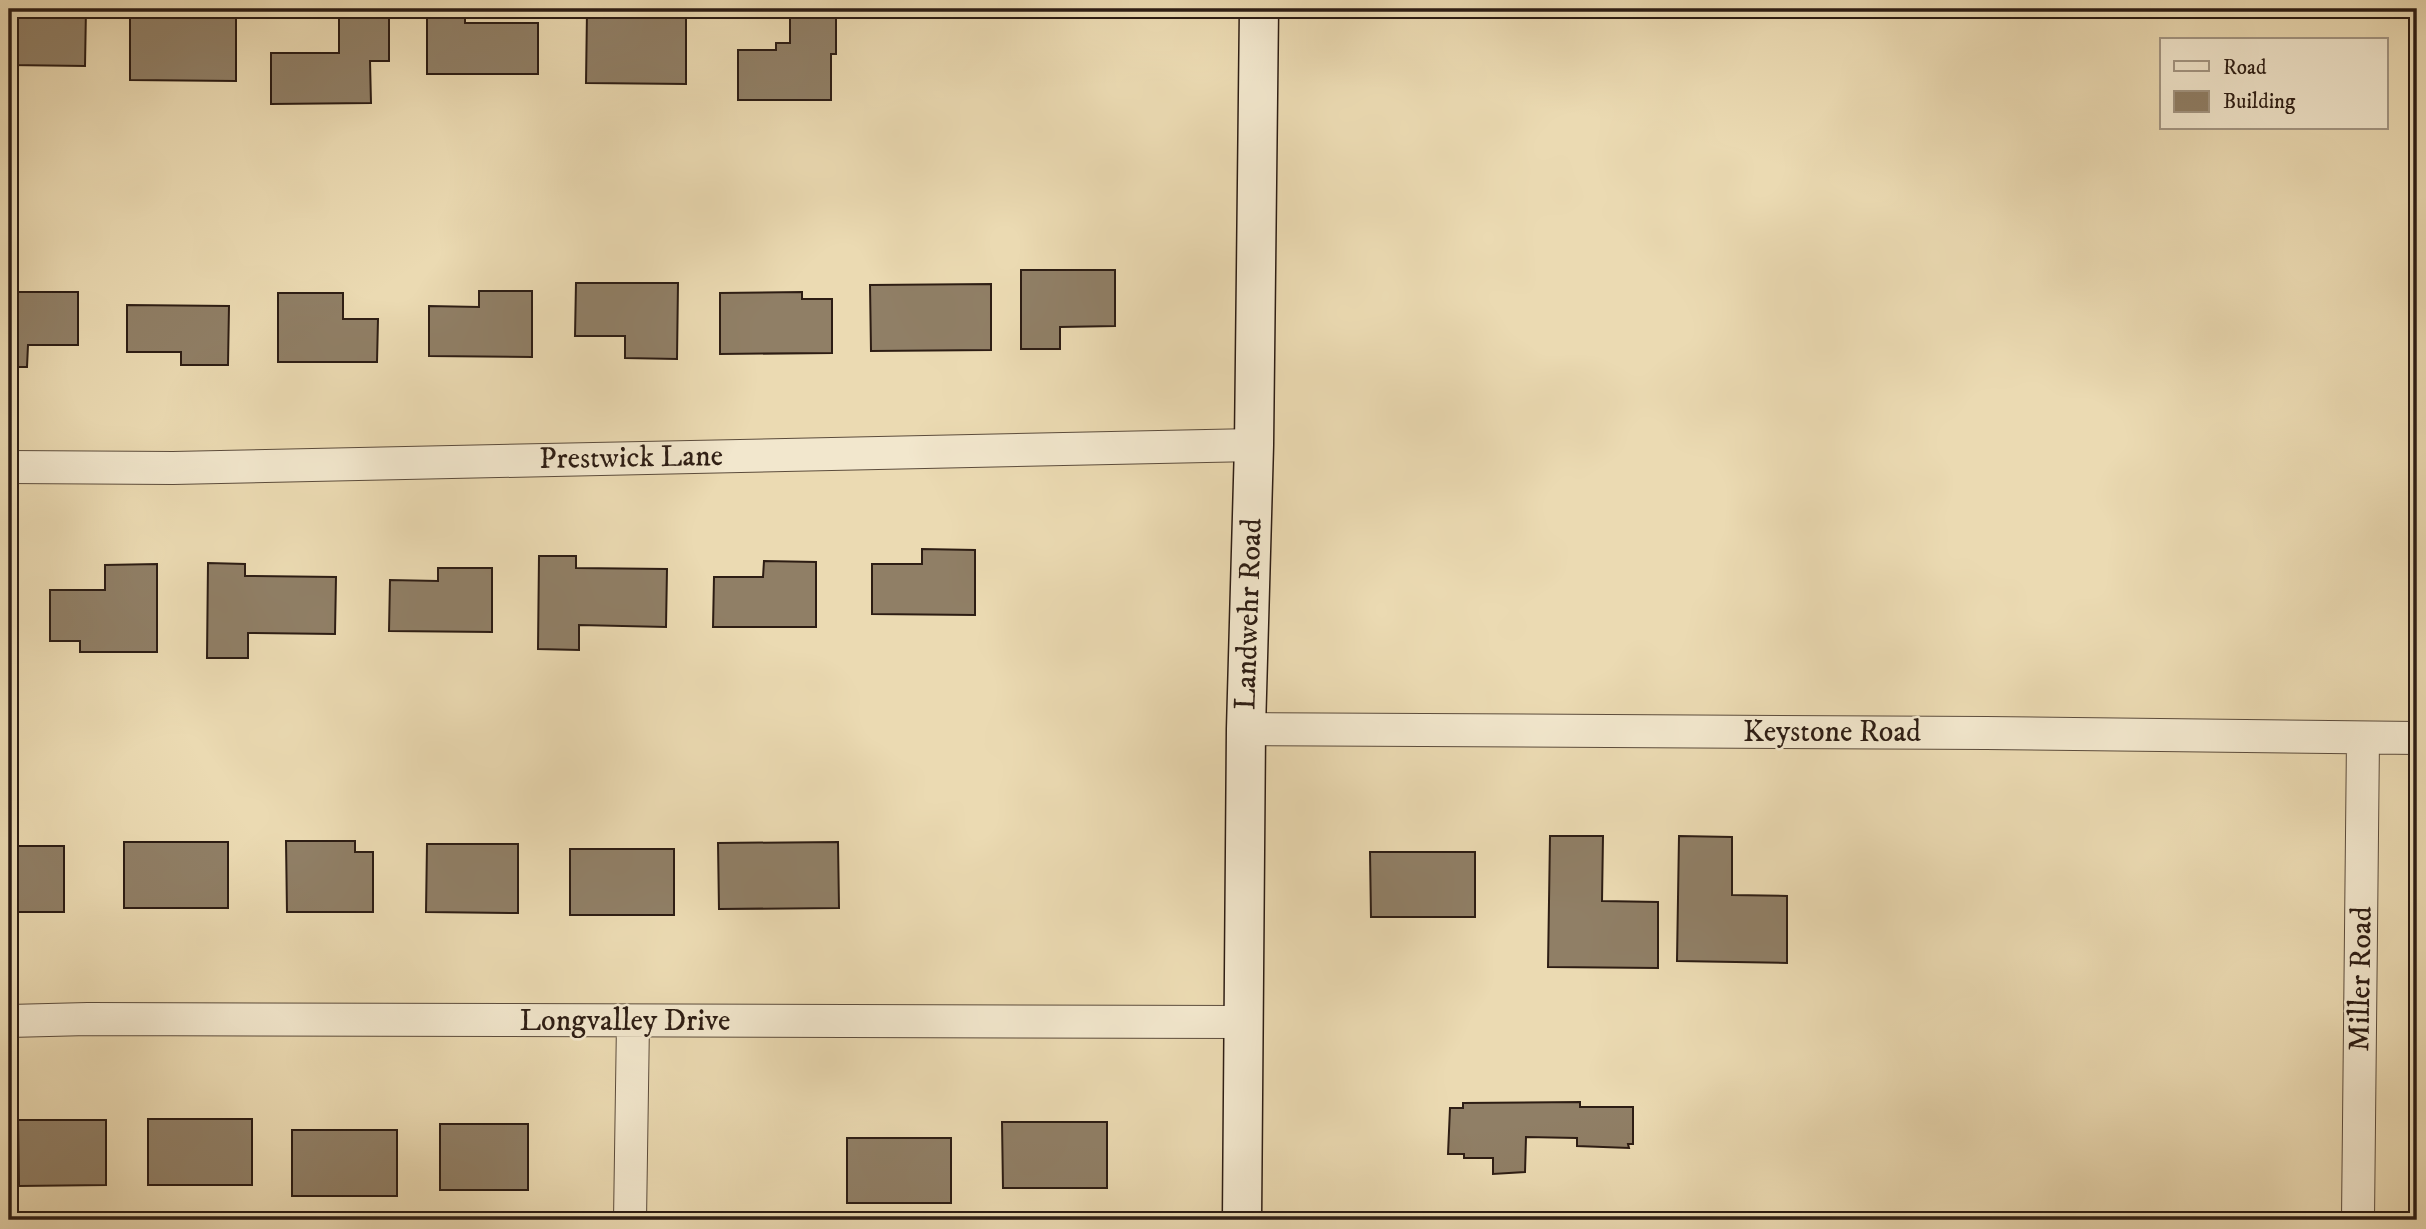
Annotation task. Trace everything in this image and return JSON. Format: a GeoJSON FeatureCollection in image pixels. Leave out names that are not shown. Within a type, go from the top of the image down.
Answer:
{"type":"FeatureCollection","features":[{"type":"Feature","properties":{"kind":"main road","name":"Landwehr Road"},"geometry":{"type":"LineString","coordinates":[[1242,1220],[1246,729],[1254,445],[1259,9]]}},
{"type":"Feature","properties":{"kind":"street","name":"Prestwick Lane"},"geometry":{"type":"LineString","coordinates":[[9,467],[187,467],[1254,445]]}},
{"type":"Feature","properties":{"kind":"street","name":"Keystone Road"},"geometry":{"type":"LineString","coordinates":[[1246,729],[2417,738]]}},
{"type":"Feature","properties":{"kind":"street","name":"Miller Road"},"geometry":{"type":"LineString","coordinates":[[2358,1220],[2363,738]]}},
{"type":"Feature","properties":{"kind":"street","name":"Longvalley Drive"},"geometry":{"type":"LineString","coordinates":[[9,1021],[1242,1022]]}},
{"type":"Feature","properties":{"kind":"street"},"geometry":{"type":"LineString","coordinates":[[630,1220],[633,1022]]}},
{"type":"Feature","properties":{"kind":"building"},"geometry":{"type":"Polygon","coordinates":[[[9,9],[86,9],[85,66],[9,65],[9,9]]]}},
{"type":"Feature","properties":{"kind":"building"},"geometry":{"type":"Polygon","coordinates":[[[130,9],[236,9],[236,81],[130,80],[130,9]]]}},
{"type":"Feature","properties":{"kind":"building"},"geometry":{"type":"Polygon","coordinates":[[[427,9],[465,9],[465,23],[538,23],[538,74],[427,74],[427,9]]]}},
{"type":"Feature","properties":{"kind":"building"},"geometry":{"type":"Polygon","coordinates":[[[339,10],[389,10],[389,61],[370,61],[371,103],[271,104],[271,53],[339,53],[339,10]]]}},
{"type":"Feature","properties":{"kind":"building"},"geometry":{"type":"Polygon","coordinates":[[[587,11],[686,12],[686,84],[586,83],[587,11]]]}},
{"type":"Feature","properties":{"kind":"building"},"geometry":{"type":"Polygon","coordinates":[[[790,11],[836,11],[836,54],[831,54],[831,100],[738,100],[738,50],[776,50],[776,43],[790,43],[790,11]]]}},
{"type":"Feature","properties":{"kind":"building"},"geometry":{"type":"Polygon","coordinates":[[[1021,270],[1115,270],[1115,326],[1060,327],[1060,349],[1021,349],[1021,270]]]}},
{"type":"Feature","properties":{"kind":"building"},"geometry":{"type":"Polygon","coordinates":[[[576,283],[678,283],[677,359],[625,358],[625,336],[575,336],[576,283]]]}},
{"type":"Feature","properties":{"kind":"building"},"geometry":{"type":"Polygon","coordinates":[[[991,284],[991,350],[871,351],[870,285],[991,284]]]}},
{"type":"Feature","properties":{"kind":"building"},"geometry":{"type":"Polygon","coordinates":[[[479,291],[532,291],[532,357],[429,356],[429,306],[479,307],[479,291]]]}},
{"type":"Feature","properties":{"kind":"building"},"geometry":{"type":"Polygon","coordinates":[[[9,292],[78,292],[78,345],[28,345],[27,367],[9,367],[9,292]]]}},
{"type":"Feature","properties":{"kind":"building"},"geometry":{"type":"Polygon","coordinates":[[[802,292],[802,299],[832,299],[832,353],[720,354],[720,293],[802,292]]]}},
{"type":"Feature","properties":{"kind":"building"},"geometry":{"type":"Polygon","coordinates":[[[278,293],[343,293],[343,319],[378,319],[377,362],[278,362],[278,293]]]}},
{"type":"Feature","properties":{"kind":"building"},"geometry":{"type":"Polygon","coordinates":[[[127,305],[229,306],[228,365],[181,365],[181,352],[127,352],[127,305]]]}},
{"type":"Feature","properties":{"kind":"building"},"geometry":{"type":"Polygon","coordinates":[[[922,549],[975,550],[975,615],[872,614],[872,564],[922,564],[922,549]]]}},
{"type":"Feature","properties":{"kind":"building"},"geometry":{"type":"Polygon","coordinates":[[[539,556],[576,556],[576,568],[667,569],[666,627],[579,625],[579,650],[538,649],[539,556]]]}},
{"type":"Feature","properties":{"kind":"building"},"geometry":{"type":"Polygon","coordinates":[[[764,561],[816,562],[816,627],[713,627],[714,577],[763,577],[764,561]]]}},
{"type":"Feature","properties":{"kind":"building"},"geometry":{"type":"Polygon","coordinates":[[[208,563],[245,564],[245,576],[336,577],[335,634],[248,633],[248,658],[207,658],[208,563]]]}},
{"type":"Feature","properties":{"kind":"building"},"geometry":{"type":"Polygon","coordinates":[[[157,564],[157,652],[80,652],[80,641],[50,641],[50,590],[105,590],[105,565],[157,564]]]}},
{"type":"Feature","properties":{"kind":"building"},"geometry":{"type":"Polygon","coordinates":[[[438,568],[492,568],[492,632],[389,631],[390,580],[438,581],[438,568]]]}},
{"type":"Feature","properties":{"kind":"building"},"geometry":{"type":"Polygon","coordinates":[[[1550,836],[1603,836],[1602,901],[1658,902],[1658,968],[1548,967],[1550,836]]]}},
{"type":"Feature","properties":{"kind":"building"},"geometry":{"type":"Polygon","coordinates":[[[1679,836],[1732,837],[1732,895],[1787,896],[1787,963],[1677,961],[1679,836]]]}},
{"type":"Feature","properties":{"kind":"building"},"geometry":{"type":"Polygon","coordinates":[[[286,841],[355,841],[355,852],[373,852],[373,912],[287,912],[286,841]]]}},
{"type":"Feature","properties":{"kind":"building"},"geometry":{"type":"Polygon","coordinates":[[[124,842],[228,842],[228,908],[124,908],[124,842]]]}},
{"type":"Feature","properties":{"kind":"building"},"geometry":{"type":"Polygon","coordinates":[[[838,842],[839,908],[719,909],[718,843],[838,842]]]}},
{"type":"Feature","properties":{"kind":"building"},"geometry":{"type":"Polygon","coordinates":[[[427,844],[518,844],[518,913],[426,912],[427,844]]]}},
{"type":"Feature","properties":{"kind":"building"},"geometry":{"type":"Polygon","coordinates":[[[9,846],[64,846],[64,912],[9,912],[9,846]]]}},
{"type":"Feature","properties":{"kind":"building"},"geometry":{"type":"Polygon","coordinates":[[[570,849],[674,849],[674,915],[570,915],[570,849]]]}},
{"type":"Feature","properties":{"kind":"building"},"geometry":{"type":"Polygon","coordinates":[[[1370,852],[1475,852],[1475,917],[1371,917],[1370,852]]]}},
{"type":"Feature","properties":{"kind":"building"},"geometry":{"type":"Polygon","coordinates":[[[1580,1102],[1580,1107],[1633,1107],[1633,1144],[1628,1144],[1629,1148],[1577,1146],[1577,1138],[1526,1137],[1525,1172],[1493,1174],[1493,1158],[1464,1158],[1464,1154],[1448,1154],[1450,1108],[1463,1108],[1463,1103],[1580,1102]]]}},
{"type":"Feature","properties":{"kind":"building"},"geometry":{"type":"Polygon","coordinates":[[[148,1119],[252,1119],[252,1185],[148,1185],[148,1119]]]}},
{"type":"Feature","properties":{"kind":"building"},"geometry":{"type":"Polygon","coordinates":[[[18,1120],[106,1120],[106,1185],[19,1186],[18,1120]]]}},
{"type":"Feature","properties":{"kind":"building"},"geometry":{"type":"Polygon","coordinates":[[[1002,1122],[1107,1122],[1107,1188],[1003,1188],[1002,1122]]]}},
{"type":"Feature","properties":{"kind":"building"},"geometry":{"type":"Polygon","coordinates":[[[440,1124],[528,1124],[528,1190],[440,1190],[440,1124]]]}},
{"type":"Feature","properties":{"kind":"building"},"geometry":{"type":"Polygon","coordinates":[[[292,1130],[397,1130],[397,1196],[292,1196],[292,1130]]]}},
{"type":"Feature","properties":{"kind":"building"},"geometry":{"type":"Polygon","coordinates":[[[847,1138],[951,1138],[951,1203],[847,1203],[847,1138]]]}}]}
